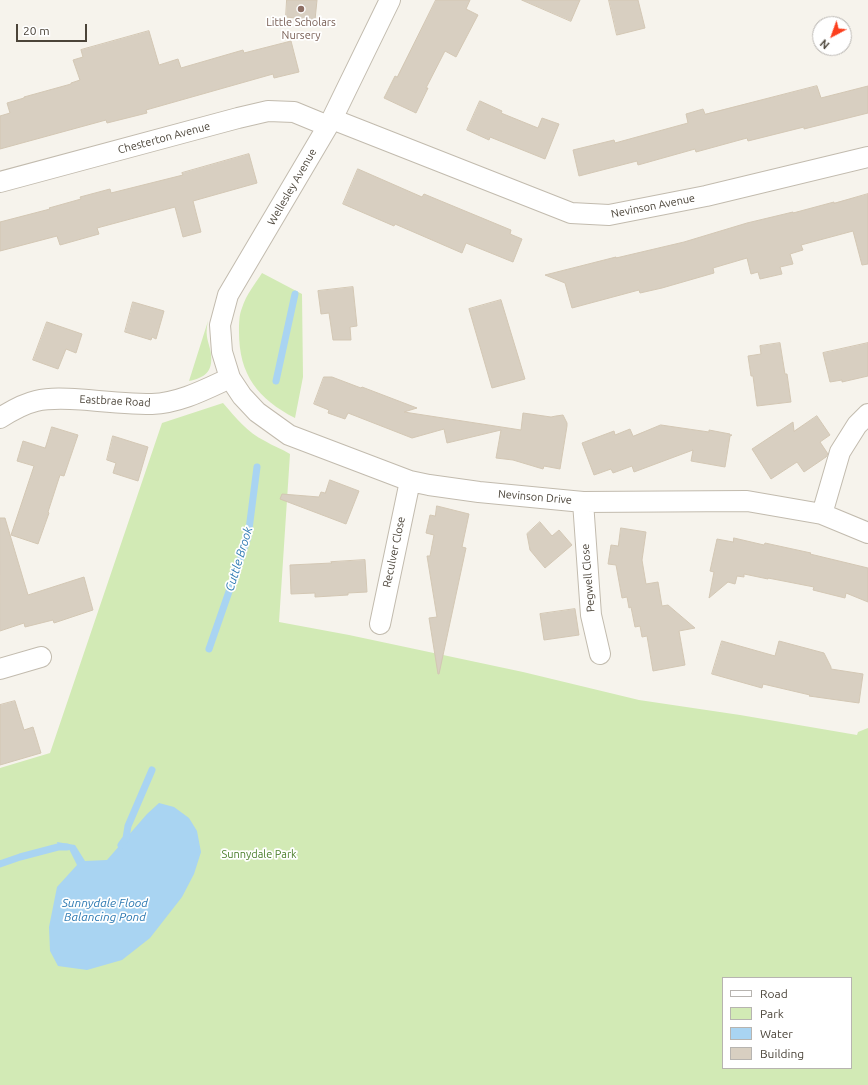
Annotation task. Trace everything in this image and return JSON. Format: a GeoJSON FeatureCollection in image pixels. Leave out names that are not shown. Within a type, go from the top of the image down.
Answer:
{"type":"FeatureCollection","features":[{"type":"Feature","properties":{"kind":"street","name":"Wellesley Avenue"},"geometry":{"type":"LineString","coordinates":[[230,378],[222,352],[220,324],[228,295],[330,122],[390,0]]}},
{"type":"Feature","properties":{"kind":"street","name":"Chesterton Avenue"},"geometry":{"type":"LineString","coordinates":[[0,182],[268,111],[294,112],[330,122]]}},
{"type":"Feature","properties":{"kind":"street","name":"Nevinson Avenue"},"geometry":{"type":"LineString","coordinates":[[330,122],[571,214],[609,215],[706,196],[868,157]]}},
{"type":"Feature","properties":{"kind":"street","name":"Eastbrae Road"},"geometry":{"type":"LineString","coordinates":[[0,418],[23,405],[36,400],[62,398],[154,404],[175,400],[199,392],[230,378]]}},
{"type":"Feature","properties":{"kind":"street","name":"Nevinson Drive"},"geometry":{"type":"LineString","coordinates":[[230,378],[242,396],[257,412],[289,435],[410,481],[479,492],[584,502],[747,501],[822,514],[868,533]]}},
{"type":"Feature","properties":{"kind":"street"},"geometry":{"type":"LineString","coordinates":[[822,514],[840,452],[857,425],[868,414]]}},
{"type":"Feature","properties":{"kind":"street","name":"Reculver Close"},"geometry":{"type":"LineString","coordinates":[[380,624],[410,481]]}},
{"type":"Feature","properties":{"kind":"street","name":"Pegwell Close"},"geometry":{"type":"LineString","coordinates":[[584,502],[591,616],[600,654]]}},
{"type":"Feature","properties":{"kind":"street"},"geometry":{"type":"LineString","coordinates":[[0,669],[41,657]]}},
{"type":"Feature","properties":{"kind":"green space"},"geometry":{"type":"Polygon","coordinates":[[[262,273],[302,294],[303,377],[295,418],[282,411],[261,394],[247,373],[243,361],[239,332],[240,314],[246,299],[262,273]]]}},
{"type":"Feature","properties":{"kind":"green space"},"geometry":{"type":"Polygon","coordinates":[[[208,321],[207,339],[211,353],[211,366],[203,376],[189,381],[208,321]]]}},
{"type":"Feature","properties":{"kind":"green space","name":"Sunnydale Park"},"geometry":{"type":"Polygon","coordinates":[[[223,403],[242,424],[253,433],[268,443],[290,454],[279,622],[349,635],[523,672],[639,700],[740,715],[857,735],[858,732],[868,728],[868,1085],[0,1085],[0,768],[50,753],[162,423],[223,403]]]}},
{"type":"Feature","properties":{"kind":"water","name":"Sunnydale Flood Balancing Pond"},"geometry":{"type":"Polygon","coordinates":[[[159,803],[174,807],[189,818],[197,831],[201,852],[194,874],[182,897],[150,938],[122,960],[87,970],[58,966],[50,951],[49,927],[57,887],[77,865],[69,849],[59,850],[57,842],[75,845],[85,861],[107,860],[147,814],[159,803]]]}},
{"type":"Feature","properties":{"kind":"building","name":"Little Scholars Nursery"},"geometry":{"type":"Polygon","coordinates":[[[287,0],[317,0],[315,20],[286,17],[287,0]]]}},
{"type":"Feature","properties":{"kind":"building"},"geometry":{"type":"Polygon","coordinates":[[[436,0],[470,0],[466,9],[478,15],[456,57],[445,51],[426,88],[428,88],[416,113],[384,98],[395,76],[397,77],[436,0]]]}},
{"type":"Feature","properties":{"kind":"building"},"geometry":{"type":"Polygon","coordinates":[[[522,0],[580,0],[571,21],[522,0]]]}},
{"type":"Feature","properties":{"kind":"building"},"geometry":{"type":"Polygon","coordinates":[[[609,0],[638,0],[645,28],[617,35],[609,0]]]}},
{"type":"Feature","properties":{"kind":"building"},"geometry":{"type":"Polygon","coordinates":[[[149,31],[159,65],[178,59],[181,68],[243,50],[244,53],[291,41],[299,72],[274,78],[273,74],[146,110],[147,113],[107,123],[106,120],[0,149],[0,116],[10,113],[7,103],[80,80],[73,60],[83,57],[81,50],[149,31]]]}},
{"type":"Feature","properties":{"kind":"building"},"geometry":{"type":"Polygon","coordinates":[[[817,86],[821,98],[868,86],[868,113],[748,141],[747,138],[696,152],[695,149],[638,165],[637,161],[579,176],[573,150],[614,140],[615,143],[688,123],[686,114],[703,109],[705,114],[817,86]]]}},
{"type":"Feature","properties":{"kind":"building"},"geometry":{"type":"Polygon","coordinates":[[[480,101],[502,111],[501,113],[538,128],[542,118],[559,124],[545,159],[490,137],[489,140],[467,130],[480,101]]]}},
{"type":"Feature","properties":{"kind":"building"},"geometry":{"type":"Polygon","coordinates":[[[249,154],[257,183],[193,201],[201,232],[183,237],[175,207],[97,228],[99,234],[60,245],[57,236],[0,251],[0,222],[50,209],[49,208],[81,199],[80,197],[110,189],[111,193],[183,175],[182,173],[249,154]]]}},
{"type":"Feature","properties":{"kind":"building"},"geometry":{"type":"Polygon","coordinates":[[[358,169],[422,197],[424,194],[511,230],[510,234],[522,239],[513,262],[466,243],[462,253],[395,224],[394,226],[343,204],[358,169]]]}},
{"type":"Feature","properties":{"kind":"building"},"geometry":{"type":"Polygon","coordinates":[[[868,194],[868,264],[862,265],[853,231],[801,245],[803,250],[790,254],[793,264],[780,267],[782,274],[760,279],[758,272],[751,274],[747,258],[713,268],[714,273],[662,288],[640,293],[639,290],[572,308],[565,283],[545,275],[684,242],[747,223],[868,194]]]}},
{"type":"Feature","properties":{"kind":"building"},"geometry":{"type":"Polygon","coordinates":[[[353,287],[357,326],[350,327],[351,340],[333,340],[329,313],[321,314],[318,291],[353,287]]]}},
{"type":"Feature","properties":{"kind":"building"},"geometry":{"type":"Polygon","coordinates":[[[501,300],[525,379],[492,388],[469,309],[501,300]]]}},
{"type":"Feature","properties":{"kind":"building"},"geometry":{"type":"Polygon","coordinates":[[[133,302],[164,311],[156,339],[152,337],[151,340],[125,332],[133,302]]]}},
{"type":"Feature","properties":{"kind":"building"},"geometry":{"type":"Polygon","coordinates":[[[47,322],[82,334],[76,353],[66,349],[58,369],[33,360],[47,322]]]}},
{"type":"Feature","properties":{"kind":"building"},"geometry":{"type":"Polygon","coordinates":[[[780,343],[791,402],[757,406],[753,376],[751,376],[748,356],[761,354],[760,346],[780,343]]]}},
{"type":"Feature","properties":{"kind":"building"},"geometry":{"type":"Polygon","coordinates":[[[868,343],[868,376],[842,382],[842,380],[830,382],[823,353],[868,343]]]}},
{"type":"Feature","properties":{"kind":"building"},"geometry":{"type":"Polygon","coordinates":[[[324,377],[332,377],[361,388],[362,387],[417,408],[404,412],[521,430],[523,413],[551,417],[563,415],[567,426],[560,469],[544,466],[543,469],[513,460],[496,458],[501,430],[447,443],[444,429],[412,438],[348,413],[345,419],[328,413],[329,410],[314,404],[324,377]]]}},
{"type":"Feature","properties":{"kind":"building"},"geometry":{"type":"Polygon","coordinates":[[[817,416],[830,435],[820,442],[828,454],[826,457],[804,472],[797,462],[771,479],[752,449],[793,422],[794,431],[817,416]]]}},
{"type":"Feature","properties":{"kind":"building"},"geometry":{"type":"Polygon","coordinates":[[[661,425],[709,432],[709,430],[732,435],[730,436],[725,467],[691,461],[693,450],[634,472],[632,466],[613,473],[611,469],[594,475],[582,443],[614,431],[615,435],[630,429],[633,436],[661,425]]]}},
{"type":"Feature","properties":{"kind":"building"},"geometry":{"type":"Polygon","coordinates":[[[52,427],[78,435],[64,476],[60,475],[38,544],[11,535],[34,466],[17,461],[23,441],[45,448],[52,427]]]}},
{"type":"Feature","properties":{"kind":"building"},"geometry":{"type":"Polygon","coordinates":[[[113,436],[148,447],[138,481],[113,473],[116,463],[107,460],[113,436]]]}},
{"type":"Feature","properties":{"kind":"building"},"geometry":{"type":"Polygon","coordinates":[[[330,480],[359,491],[346,524],[280,499],[282,494],[319,497],[321,492],[325,493],[330,480]]]}},
{"type":"Feature","properties":{"kind":"building"},"geometry":{"type":"Polygon","coordinates":[[[437,506],[469,514],[462,547],[466,548],[439,674],[429,618],[437,617],[427,556],[430,556],[434,535],[426,533],[430,515],[435,516],[437,506]]]}},
{"type":"Feature","properties":{"kind":"building"},"geometry":{"type":"Polygon","coordinates":[[[0,518],[5,518],[28,595],[84,577],[93,610],[54,623],[53,620],[25,627],[24,623],[0,631],[0,518]]]}},
{"type":"Feature","properties":{"kind":"building"},"geometry":{"type":"Polygon","coordinates":[[[540,522],[552,536],[559,530],[572,545],[545,568],[530,550],[527,534],[540,522]]]}},
{"type":"Feature","properties":{"kind":"building"},"geometry":{"type":"Polygon","coordinates":[[[621,528],[646,532],[642,560],[646,584],[658,582],[662,606],[668,605],[695,628],[679,631],[685,665],[653,671],[647,636],[642,637],[640,626],[635,627],[631,607],[629,608],[627,597],[622,598],[616,565],[608,564],[611,545],[618,546],[621,528]]]}},
{"type":"Feature","properties":{"kind":"building"},"geometry":{"type":"Polygon","coordinates":[[[734,538],[811,553],[810,554],[868,568],[868,602],[846,593],[845,598],[813,590],[814,587],[744,574],[744,577],[737,576],[735,584],[728,582],[709,598],[714,572],[710,571],[717,539],[733,542],[734,538]]]}},
{"type":"Feature","properties":{"kind":"building"},"geometry":{"type":"Polygon","coordinates":[[[365,560],[367,592],[315,597],[315,593],[291,594],[290,565],[365,560]]]}},
{"type":"Feature","properties":{"kind":"building"},"geometry":{"type":"Polygon","coordinates":[[[575,609],[579,635],[544,640],[540,614],[575,609]]]}},
{"type":"Feature","properties":{"kind":"building"},"geometry":{"type":"Polygon","coordinates":[[[722,641],[775,656],[779,641],[824,653],[831,669],[863,674],[859,703],[809,696],[810,695],[763,684],[762,688],[712,674],[722,641]]]}},
{"type":"Feature","properties":{"kind":"building"},"geometry":{"type":"Polygon","coordinates":[[[15,701],[24,730],[33,727],[41,753],[0,765],[0,705],[15,701]]]}},
{"type":"Feature","properties":{"kind":"waterway","name":"Cuttle Brook"},"geometry":{"type":"LineString","coordinates":[[276,381],[295,294]]}},
{"type":"Feature","properties":{"kind":"waterway","name":"Cuttle Brook"},"geometry":{"type":"LineString","coordinates":[[209,649],[248,537],[257,467]]}},
{"type":"Feature","properties":{"kind":"waterway","name":"Cuttle Brook"},"geometry":{"type":"LineString","coordinates":[[121,845],[126,838],[128,826],[152,770]]}},
{"type":"Feature","properties":{"kind":"waterway","name":"Cuttle Brook"},"geometry":{"type":"LineString","coordinates":[[0,864],[58,847],[67,847]]}},
{"type":"Feature","properties":{"kind":"place","name":"Little Scholars Nursery"},"geometry":{"type":"Point","coordinates":[301,9]}}]}
